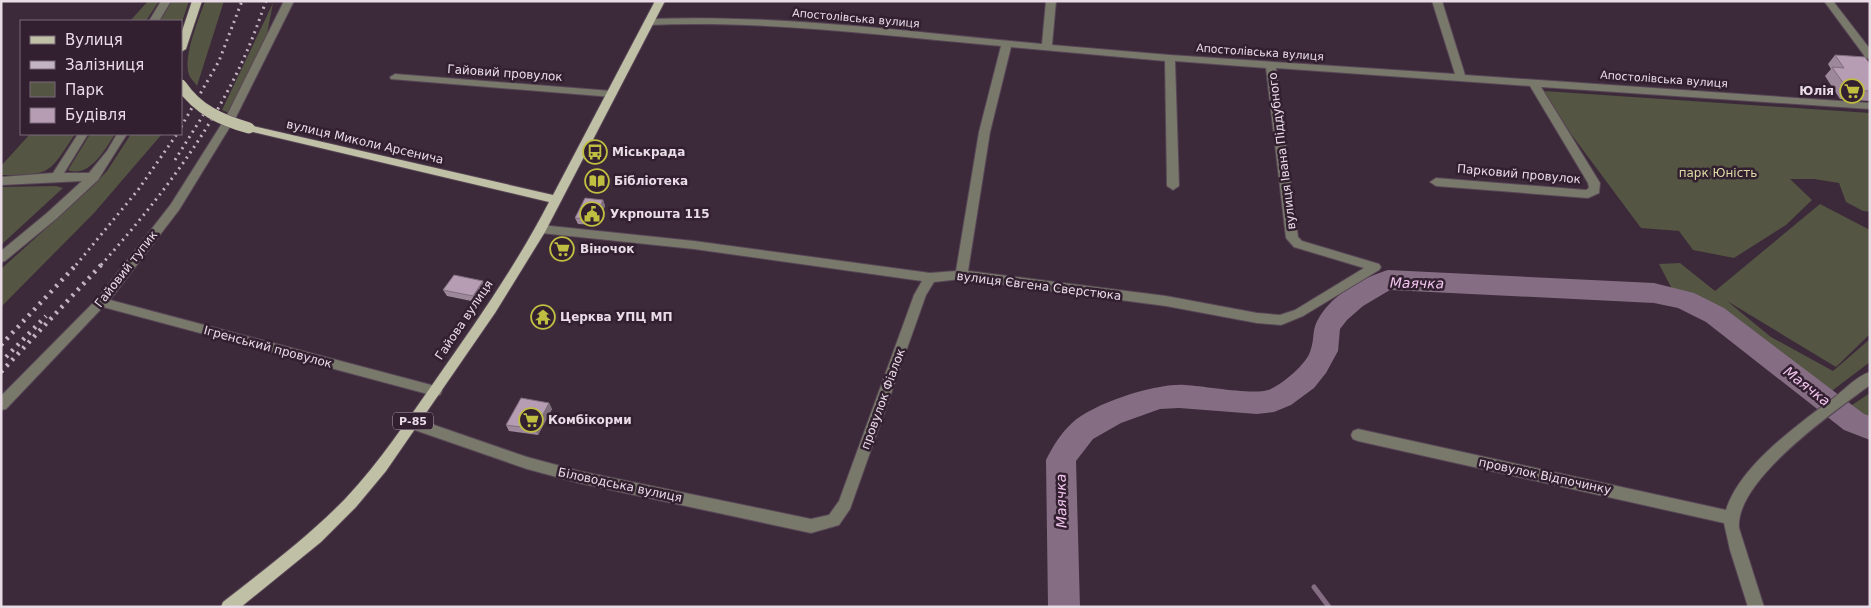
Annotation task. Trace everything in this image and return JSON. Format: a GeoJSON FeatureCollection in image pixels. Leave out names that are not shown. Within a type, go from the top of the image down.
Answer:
{"type":"FeatureCollection","features":[{"type":"Feature","properties":{"kind":"main road"},"geometry":{"type":"LineString","coordinates":[[182,46],[197,1]]}},
{"type":"Feature","properties":{"kind":"main road","name":"Гайова вулиця"},"geometry":{"type":"LineString","coordinates":[[229,607],[316,537],[351,502],[381,467],[436,391],[491,310],[541,229],[660,1]]}},
{"type":"Feature","properties":{"kind":"main road","name":"вулиця Миколи Арсенича"},"geometry":{"type":"LineString","coordinates":[[182,87],[187,96],[200,109],[219,119],[249,128],[556,200]]}},
{"type":"Feature","properties":{"kind":"street"},"geometry":{"type":"LineString","coordinates":[[155,20],[166,1]]}},
{"type":"Feature","properties":{"kind":"street","name":"Гайовий тупик"},"geometry":{"type":"LineString","coordinates":[[1,405],[101,302],[174,207],[231,117],[289,1]]}},
{"type":"Feature","properties":{"kind":"street"},"geometry":{"type":"LineString","coordinates":[[1047,46],[1051,1]]}},
{"type":"Feature","properties":{"kind":"street"},"geometry":{"type":"LineString","coordinates":[[1437,1],[1462,79]]}},
{"type":"Feature","properties":{"kind":"street"},"geometry":{"type":"LineString","coordinates":[[1828,1],[1870,56]]}},
{"type":"Feature","properties":{"kind":"street","name":"Апостолівська вулиця"},"geometry":{"type":"LineString","coordinates":[[649,22],[703,20],[767,23],[1007,42],[1170,58],[1870,106]]}},
{"type":"Feature","properties":{"kind":"street"},"geometry":{"type":"LineString","coordinates":[[960,275],[968,243],[980,160],[995,83],[1007,42]]}},
{"type":"Feature","properties":{"kind":"street"},"geometry":{"type":"LineString","coordinates":[[1170,58],[1173,186]]}},
{"type":"Feature","properties":{"kind":"street","name":"вулиця Івана Піддубного"},"geometry":{"type":"LineString","coordinates":[[1271,65],[1292,238],[1298,244],[1375,267]]}},
{"type":"Feature","properties":{"kind":"street","name":"Гайовий провулок"},"geometry":{"type":"LineString","coordinates":[[396,77],[612,94]]}},
{"type":"Feature","properties":{"kind":"street","name":"Парковий провулок"},"geometry":{"type":"LineString","coordinates":[[1436,182],[1588,194],[1595,190],[1594,183],[1533,82]]}},
{"type":"Feature","properties":{"kind":"street"},"geometry":{"type":"LineString","coordinates":[[56,178],[83,135]]}},
{"type":"Feature","properties":{"kind":"street"},"geometry":{"type":"LineString","coordinates":[[1,258],[94,178],[113,153],[122,135]]}},
{"type":"Feature","properties":{"kind":"street"},"geometry":{"type":"LineString","coordinates":[[1,181],[94,178]]}},
{"type":"Feature","properties":{"kind":"street","name":"вулиця Євгена Сверстюка"},"geometry":{"type":"LineString","coordinates":[[541,229],[694,246],[930,278],[960,275],[1166,301],[1257,318],[1281,320],[1299,313],[1375,267]]}},
{"type":"Feature","properties":{"kind":"street","name":"провулок Фіалок"},"geometry":{"type":"LineString","coordinates":[[834,520],[845,504],[920,295],[930,278]]}},
{"type":"Feature","properties":{"kind":"street","name":"Ігренський провулок"},"geometry":{"type":"LineString","coordinates":[[101,302],[436,391]]}},
{"type":"Feature","properties":{"kind":"street"},"geometry":{"type":"LineString","coordinates":[[1756,607],[1733,533],[1731,518],[1739,495],[1758,470],[1870,377]]}},
{"type":"Feature","properties":{"kind":"street","name":"Біловодська вулиця"},"geometry":{"type":"LineString","coordinates":[[411,423],[527,463],[579,477],[811,526],[834,520]]}},
{"type":"Feature","properties":{"kind":"street","name":"провулок Відпочинку"},"geometry":{"type":"LineString","coordinates":[[1358,435],[1731,518]]}},
{"type":"Feature","properties":{"kind":"green space"},"geometry":{"type":"Polygon","coordinates":[[[148,1],[159,1],[147,20],[131,20],[148,1]]]}},
{"type":"Feature","properties":{"kind":"green space"},"geometry":{"type":"Polygon","coordinates":[[[172,1],[189,1],[182,22],[182,20],[161,20],[172,1]]]}},
{"type":"Feature","properties":{"kind":"green space"},"geometry":{"type":"Polygon","coordinates":[[[205,1],[224,1],[197,86],[190,77],[188,60],[192,39],[205,1]]]}},
{"type":"Feature","properties":{"kind":"green space"},"geometry":{"type":"Polygon","coordinates":[[[273,3],[267,34],[229,113],[222,110],[273,3]]]}},
{"type":"Feature","properties":{"kind":"green space","name":"парк Юність"},"geometry":{"type":"Polygon","coordinates":[[[1544,91],[1870,113],[1870,212],[1863,211],[1846,202],[1839,183],[1814,179],[1790,179],[1812,200],[1786,225],[1734,258],[1693,250],[1679,231],[1641,228],[1571,134],[1544,91]]]}},
{"type":"Feature","properties":{"kind":"green space"},"geometry":{"type":"Polygon","coordinates":[[[29,135],[74,135],[59,158],[47,170],[30,174],[1,175],[1,166],[29,135]]]}},
{"type":"Feature","properties":{"kind":"green space"},"geometry":{"type":"Polygon","coordinates":[[[89,135],[114,135],[102,154],[90,166],[76,172],[68,170],[89,135]]]}},
{"type":"Feature","properties":{"kind":"green space"},"geometry":{"type":"Polygon","coordinates":[[[130,135],[161,135],[94,213],[1,307],[1,269],[92,187],[107,171],[130,135]]]}},
{"type":"Feature","properties":{"kind":"green space"},"geometry":{"type":"Polygon","coordinates":[[[56,186],[63,188],[1,245],[1,187],[56,186]]]}},
{"type":"Feature","properties":{"kind":"green space"},"geometry":{"type":"Polygon","coordinates":[[[1820,204],[1870,230],[1870,334],[1836,367],[1727,301],[1771,337],[1833,371],[1870,339],[1870,362],[1829,393],[1691,297],[1672,289],[1659,264],[1680,263],[1715,291],[1820,204]]]}},
{"type":"Feature","properties":{"kind":"green space"},"geometry":{"type":"Polygon","coordinates":[[[1870,393],[1870,418],[1865,418],[1849,407],[1870,393]]]}},
{"type":"Feature","properties":{"kind":"building"},"geometry":{"type":"Polygon","coordinates":[[[1835,55],[1865,57],[1870,64],[1870,91],[1848,90],[1832,67],[1844,68],[1835,55]]]}},
{"type":"Feature","properties":{"kind":"building"},"geometry":{"type":"Polygon","coordinates":[[[585,198],[603,200],[594,219],[575,218],[585,198]]]}},
{"type":"Feature","properties":{"kind":"building"},"geometry":{"type":"Polygon","coordinates":[[[454,275],[483,281],[473,296],[443,290],[454,275]]]}},
{"type":"Feature","properties":{"kind":"building","name":"Комбікорми"},"geometry":{"type":"Polygon","coordinates":[[[521,398],[549,403],[535,429],[506,425],[521,398]]]}},
{"type":"Feature","properties":{"kind":"waterway","name":"Маячка"},"geometry":{"type":"LineString","coordinates":[[1064,607],[1061,460],[1075,438],[1100,419],[1160,398],[1179,396],[1257,402],[1274,400],[1281,397],[1304,380],[1317,366],[1324,351],[1327,328],[1345,305],[1362,293],[1388,280],[1654,293],[1685,300],[1715,315],[1854,422],[1870,428]]}},
{"type":"Feature","properties":{"kind":"waterway"},"geometry":{"type":"LineString","coordinates":[[1314,587],[1329,607]]}},
{"type":"Feature","properties":{"kind":"railway"},"geometry":{"type":"LineString","coordinates":[[182,125],[219,61],[242,1]]}},
{"type":"Feature","properties":{"kind":"railway"},"geometry":{"type":"LineString","coordinates":[[101,265],[143,216],[201,137],[218,109],[250,45],[266,1]]}},
{"type":"Feature","properties":{"kind":"railway"},"geometry":{"type":"LineString","coordinates":[[175,160],[207,109]]}},
{"type":"Feature","properties":{"kind":"railway"},"geometry":{"type":"LineString","coordinates":[[76,265],[138,190],[176,135]]}},
{"type":"Feature","properties":{"kind":"railway"},"geometry":{"type":"LineString","coordinates":[[1,345],[77,264]]}},
{"type":"Feature","properties":{"kind":"railway"},"geometry":{"type":"LineString","coordinates":[[1,372],[102,264]]}},
{"type":"Feature","properties":{"kind":"railway"},"geometry":{"type":"LineString","coordinates":[[6,357],[46,316]]}},
{"type":"Feature","properties":{"kind":"place","name":"Юлія"},"geometry":{"type":"Point","coordinates":[1852,91]}},
{"type":"Feature","properties":{"kind":"place","name":"Міськрада"},"geometry":{"type":"Point","coordinates":[595,152]}},
{"type":"Feature","properties":{"kind":"place","name":"Бібліотека"},"geometry":{"type":"Point","coordinates":[597,181]}},
{"type":"Feature","properties":{"kind":"place","name":"Укрпошта 115"},"geometry":{"type":"Point","coordinates":[592,214]}},
{"type":"Feature","properties":{"kind":"place","name":"Віночок"},"geometry":{"type":"Point","coordinates":[562,249]}},
{"type":"Feature","properties":{"kind":"place","name":"Церква УПЦ МП"},"geometry":{"type":"Point","coordinates":[543,317]}},
{"type":"Feature","properties":{"kind":"place","name":"Комбікорми"},"geometry":{"type":"Point","coordinates":[531,420]}}]}
